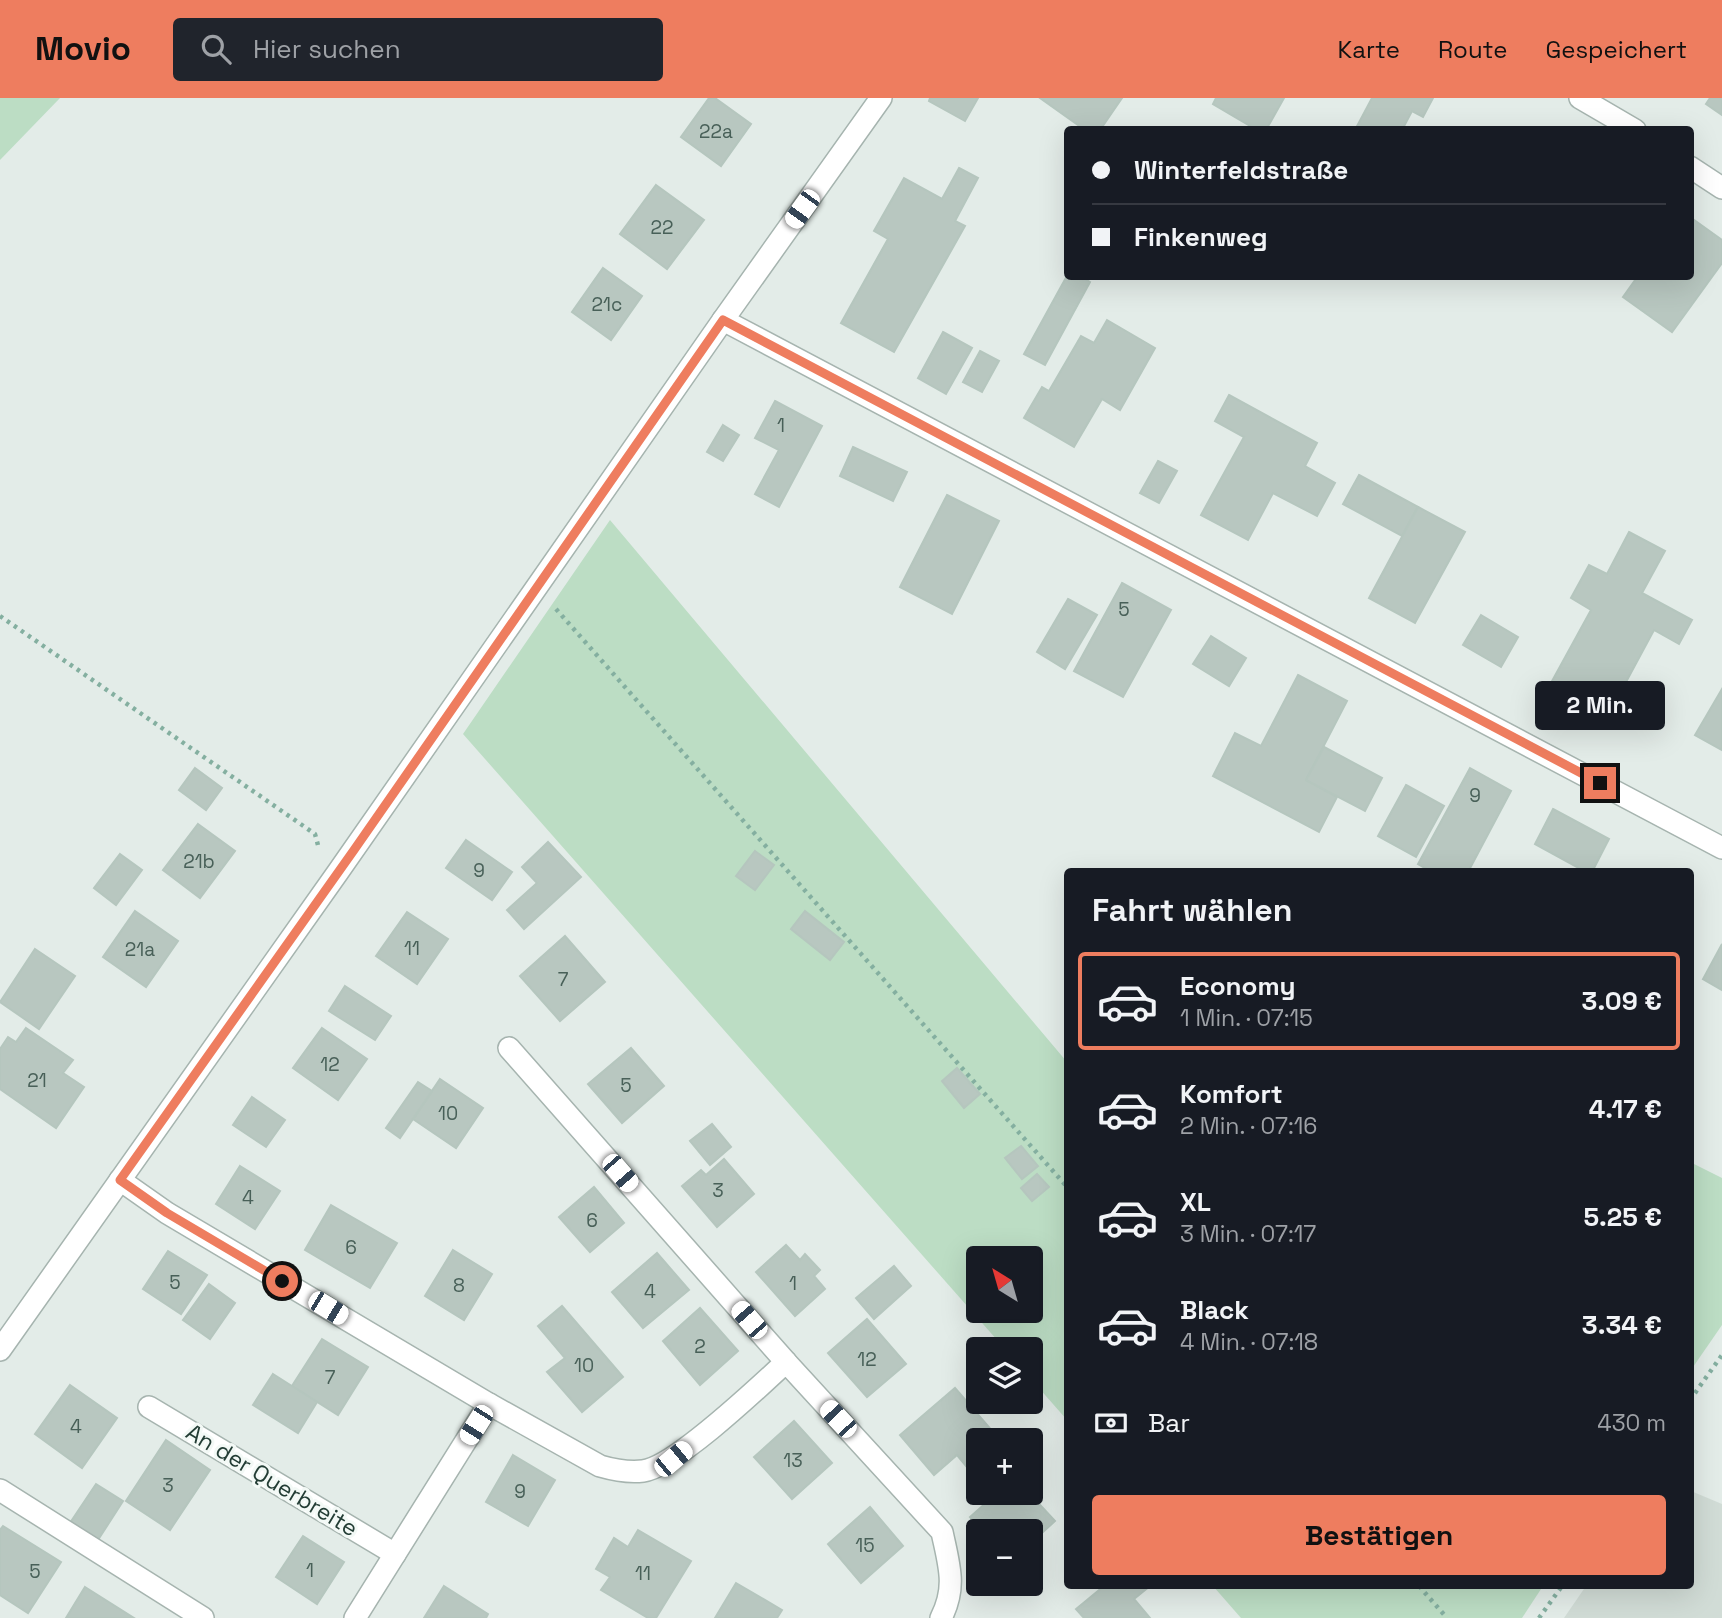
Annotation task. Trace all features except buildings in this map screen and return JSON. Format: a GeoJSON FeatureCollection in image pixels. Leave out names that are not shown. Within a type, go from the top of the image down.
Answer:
{"type":"FeatureCollection","features":[{"type":"Feature","properties":{"kind":"street"},"geometry":{"type":"LineString","coordinates":[[0,1350],[881,98]]}},
{"type":"Feature","properties":{"kind":"street"},"geometry":{"type":"LineString","coordinates":[[1580,98],[1628,126]]}},
{"type":"Feature","properties":{"kind":"street"},"geometry":{"type":"LineString","coordinates":[[1694,170],[1722,188]]}},
{"type":"Feature","properties":{"kind":"street"},"geometry":{"type":"LineString","coordinates":[[723,320],[1722,848]]}},
{"type":"Feature","properties":{"kind":"street"},"geometry":{"type":"LineString","coordinates":[[509,1048],[786,1362],[942,1532],[950,1567],[950,1599],[940,1618]]}},
{"type":"Feature","properties":{"kind":"street"},"geometry":{"type":"LineString","coordinates":[[120,1180],[167,1213],[489,1404],[600,1466],[620,1471],[645,1471],[673,1459],[786,1362]]}},
{"type":"Feature","properties":{"kind":"street"},"geometry":{"type":"LineString","coordinates":[[355,1618],[489,1404]]}},
{"type":"Feature","properties":{"kind":"street","name":"An der Querbreite"},"geometry":{"type":"LineString","coordinates":[[149,1406],[396,1554]]}},
{"type":"Feature","properties":{"kind":"street"},"geometry":{"type":"LineString","coordinates":[[0,1490],[203,1618]]}},
{"type":"Feature","properties":{"kind":"path"},"geometry":{"type":"LineString","coordinates":[[537,587],[1064,1183]]}},
{"type":"Feature","properties":{"kind":"path"},"geometry":{"type":"LineString","coordinates":[[0,616],[315,834],[321,858],[338,872]]}},
{"type":"Feature","properties":{"kind":"path"},"geometry":{"type":"LineString","coordinates":[[1694,1394],[1722,1354]]}},
{"type":"Feature","properties":{"kind":"path"},"geometry":{"type":"LineString","coordinates":[[1422,1589],[1447,1618]]}},
{"type":"Feature","properties":{"kind":"path"},"geometry":{"type":"LineString","coordinates":[[1539,1618],[1560,1589]]}},
{"type":"Feature","properties":{"kind":"shaded area"},"geometry":{"type":"Polygon","coordinates":[[[1694,1492],[1722,1504],[1722,1618],[1564,1618],[1584,1589],[1694,1589],[1694,1492]]]}},
{"type":"Feature","properties":{"kind":"green space"},"geometry":{"type":"Polygon","coordinates":[[[0,98],[60,98],[0,160],[0,98]]]}},
{"type":"Feature","properties":{"kind":"green space"},"geometry":{"type":"Polygon","coordinates":[[[610,520],[1064,1058],[1064,1417],[1043,1393],[1043,1337],[994,1337],[982,1323],[1043,1323],[1043,1246],[966,1246],[966,1305],[463,734],[610,520]]]}},
{"type":"Feature","properties":{"kind":"green space"},"geometry":{"type":"Polygon","coordinates":[[[1694,1164],[1722,1178],[1722,1325],[1694,1366],[1694,1164]]]}},
{"type":"Feature","properties":{"kind":"green space"},"geometry":{"type":"Polygon","coordinates":[[[1216,1589],[1541,1589],[1522,1618],[1241,1618],[1216,1589]]]}},
{"type":"Feature","properties":{"kind":"route"},"geometry":{"type":"LineString","coordinates":[[282,1281],[167,1213],[120,1180],[354,850],[723,320],[1600,783]]}}]}
